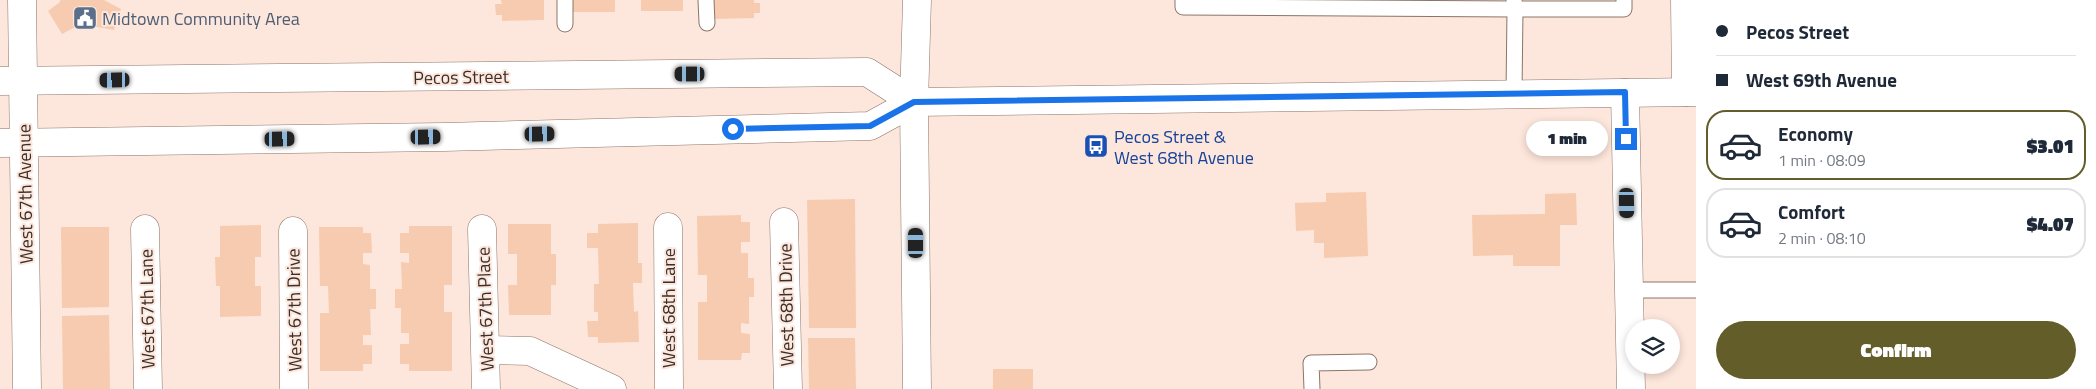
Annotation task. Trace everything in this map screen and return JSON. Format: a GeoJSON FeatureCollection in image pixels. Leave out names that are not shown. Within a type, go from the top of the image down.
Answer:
{"type":"FeatureCollection","features":[{"type":"Feature","properties":{"kind":"main road","name":"West 67th Avenue"},"geometry":{"type":"LineString","coordinates":[[22,0],[12,81],[12,143],[27,389]]}},
{"type":"Feature","properties":{"kind":"main road"},"geometry":{"type":"LineString","coordinates":[[917,0],[914,102],[917,389]]}},
{"type":"Feature","properties":{"kind":"main road"},"geometry":{"type":"LineString","coordinates":[[12,143],[444,137],[870,126],[914,102],[1691,92],[1685,0]]}},
{"type":"Feature","properties":{"kind":"main road","name":"Pecos Street"},"geometry":{"type":"LineString","coordinates":[[12,81],[867,72],[914,102]]}},
{"type":"Feature","properties":{"kind":"main road"},"geometry":{"type":"LineString","coordinates":[[1625,92],[1631,389]]}},
{"type":"Feature","properties":{"kind":"main road","name":"West 68th Drive"},"geometry":{"type":"LineString","coordinates":[[784,222],[788,389]]}},
{"type":"Feature","properties":{"kind":"main road","name":"West 68th Lane"},"geometry":{"type":"LineString","coordinates":[[668,227],[669,389]]}},
{"type":"Feature","properties":{"kind":"main road","name":"West 67th Lane"},"geometry":{"type":"LineString","coordinates":[[146,229],[148,389]]}},
{"type":"Feature","properties":{"kind":"main road","name":"West 67th Place"},"geometry":{"type":"LineString","coordinates":[[482,229],[486,389]]}},
{"type":"Feature","properties":{"kind":"main road","name":"West 67th Drive"},"geometry":{"type":"LineString","coordinates":[[293,232],[294,389]]}},
{"type":"Feature","properties":{"kind":"main road"},"geometry":{"type":"LineString","coordinates":[[486,350],[530,351],[612,389]]}},
{"type":"Feature","properties":{"kind":"lane"},"geometry":{"type":"LineString","coordinates":[[565,0],[565,24]]}},
{"type":"Feature","properties":{"kind":"lane"},"geometry":{"type":"LineString","coordinates":[[706,0],[707,23]]}},
{"type":"Feature","properties":{"kind":"lane"},"geometry":{"type":"LineString","coordinates":[[1183,0],[1183,7],[1350,4],[1515,5],[1624,9],[1624,0]]}},
{"type":"Feature","properties":{"kind":"lane"},"geometry":{"type":"LineString","coordinates":[[1514,94],[1515,5]]}},
{"type":"Feature","properties":{"kind":"lane"},"geometry":{"type":"LineString","coordinates":[[1629,290],[1696,290]]}},
{"type":"Feature","properties":{"kind":"lane"},"geometry":{"type":"LineString","coordinates":[[1312,389],[1311,364],[1368,362]]}},
{"type":"Feature","properties":{"kind":"building","name":"Midtown Community Area"},"geometry":{"type":"Polygon","coordinates":[[[60,0],[104,0],[121,9],[114,30],[81,24],[62,34],[48,11],[60,0]]]}},
{"type":"Feature","properties":{"kind":"building"},"geometry":{"type":"Polygon","coordinates":[[[501,0],[544,0],[544,20],[502,21],[502,15],[496,15],[495,4],[502,4],[501,0]]]}},
{"type":"Feature","properties":{"kind":"building"},"geometry":{"type":"Polygon","coordinates":[[[573,0],[615,0],[615,12],[573,12],[573,0]]]}},
{"type":"Feature","properties":{"kind":"building"},"geometry":{"type":"Polygon","coordinates":[[[641,0],[683,0],[683,11],[641,11],[641,0]]]}},
{"type":"Feature","properties":{"kind":"building"},"geometry":{"type":"Polygon","coordinates":[[[712,0],[754,0],[754,3],[760,3],[760,13],[754,13],[754,18],[712,19],[712,0]]]}},
{"type":"Feature","properties":{"kind":"building"},"geometry":{"type":"Polygon","coordinates":[[[1366,192],[1368,256],[1324,258],[1324,243],[1314,243],[1314,230],[1296,231],[1295,203],[1326,202],[1326,193],[1366,192]]]}},
{"type":"Feature","properties":{"kind":"building"},"geometry":{"type":"Polygon","coordinates":[[[1576,193],[1577,225],[1560,225],[1560,266],[1513,266],[1513,255],[1473,256],[1472,215],[1545,214],[1545,194],[1576,193]]]}},
{"type":"Feature","properties":{"kind":"building"},"geometry":{"type":"Polygon","coordinates":[[[855,199],[856,328],[809,328],[807,200],[855,199]]]}},
{"type":"Feature","properties":{"kind":"building"},"geometry":{"type":"Polygon","coordinates":[[[741,215],[741,222],[750,222],[750,242],[741,242],[741,253],[748,253],[748,278],[754,278],[754,297],[749,297],[749,324],[741,323],[741,333],[750,334],[750,353],[742,353],[741,360],[698,360],[698,302],[707,302],[707,275],[698,275],[697,216],[741,215]]]}},
{"type":"Feature","properties":{"kind":"building"},"geometry":{"type":"Polygon","coordinates":[[[638,223],[638,263],[642,263],[642,283],[633,283],[634,312],[638,311],[639,342],[598,343],[598,337],[588,337],[587,321],[598,321],[598,312],[594,312],[594,284],[599,284],[598,248],[587,248],[587,233],[598,233],[598,224],[638,223]]]}},
{"type":"Feature","properties":{"kind":"building"},"geometry":{"type":"Polygon","coordinates":[[[508,224],[551,224],[551,254],[556,254],[556,285],[551,285],[551,315],[509,315],[508,285],[517,285],[517,254],[508,254],[508,224]]]}},
{"type":"Feature","properties":{"kind":"building"},"geometry":{"type":"Polygon","coordinates":[[[261,225],[261,257],[255,257],[255,286],[261,286],[261,316],[220,317],[220,286],[216,286],[215,257],[220,257],[220,226],[261,225]]]}},
{"type":"Feature","properties":{"kind":"building"},"geometry":{"type":"Polygon","coordinates":[[[409,226],[452,226],[452,285],[444,285],[444,312],[452,312],[452,371],[409,371],[409,364],[400,364],[400,344],[409,344],[409,333],[401,333],[401,308],[395,308],[395,289],[402,289],[401,262],[409,263],[409,253],[400,253],[400,233],[409,233],[409,226]]]}},
{"type":"Feature","properties":{"kind":"building"},"geometry":{"type":"Polygon","coordinates":[[[61,227],[109,227],[109,307],[62,308],[61,227]]]}},
{"type":"Feature","properties":{"kind":"building"},"geometry":{"type":"Polygon","coordinates":[[[319,227],[363,227],[363,233],[371,233],[372,253],[363,253],[363,264],[370,265],[370,289],[376,289],[376,309],[370,309],[371,335],[363,335],[363,345],[372,345],[372,364],[363,364],[363,371],[320,371],[320,313],[329,313],[328,286],[320,286],[319,227]]]}},
{"type":"Feature","properties":{"kind":"building"},"geometry":{"type":"Polygon","coordinates":[[[109,315],[110,389],[63,389],[62,316],[109,315]]]}},
{"type":"Feature","properties":{"kind":"building"},"geometry":{"type":"Polygon","coordinates":[[[808,338],[855,338],[856,389],[809,389],[808,338]]]}},
{"type":"Feature","properties":{"kind":"building"},"geometry":{"type":"Polygon","coordinates":[[[993,369],[1033,369],[1033,389],[993,389],[993,369]]]}},
{"type":"Feature","properties":{"kind":"place","name":"Midtown Community Area"},"geometry":{"type":"Point","coordinates":[85,18]}},
{"type":"Feature","properties":{"kind":"place","name":"Pecos Street & West 68th Avenue"},"geometry":{"type":"Point","coordinates":[1096,146]}},
{"type":"Feature","properties":{"kind":"route"},"geometry":{"type":"LineString","coordinates":[[733,129],[870,126],[914,102],[1625,92],[1626,139]]}}]}
